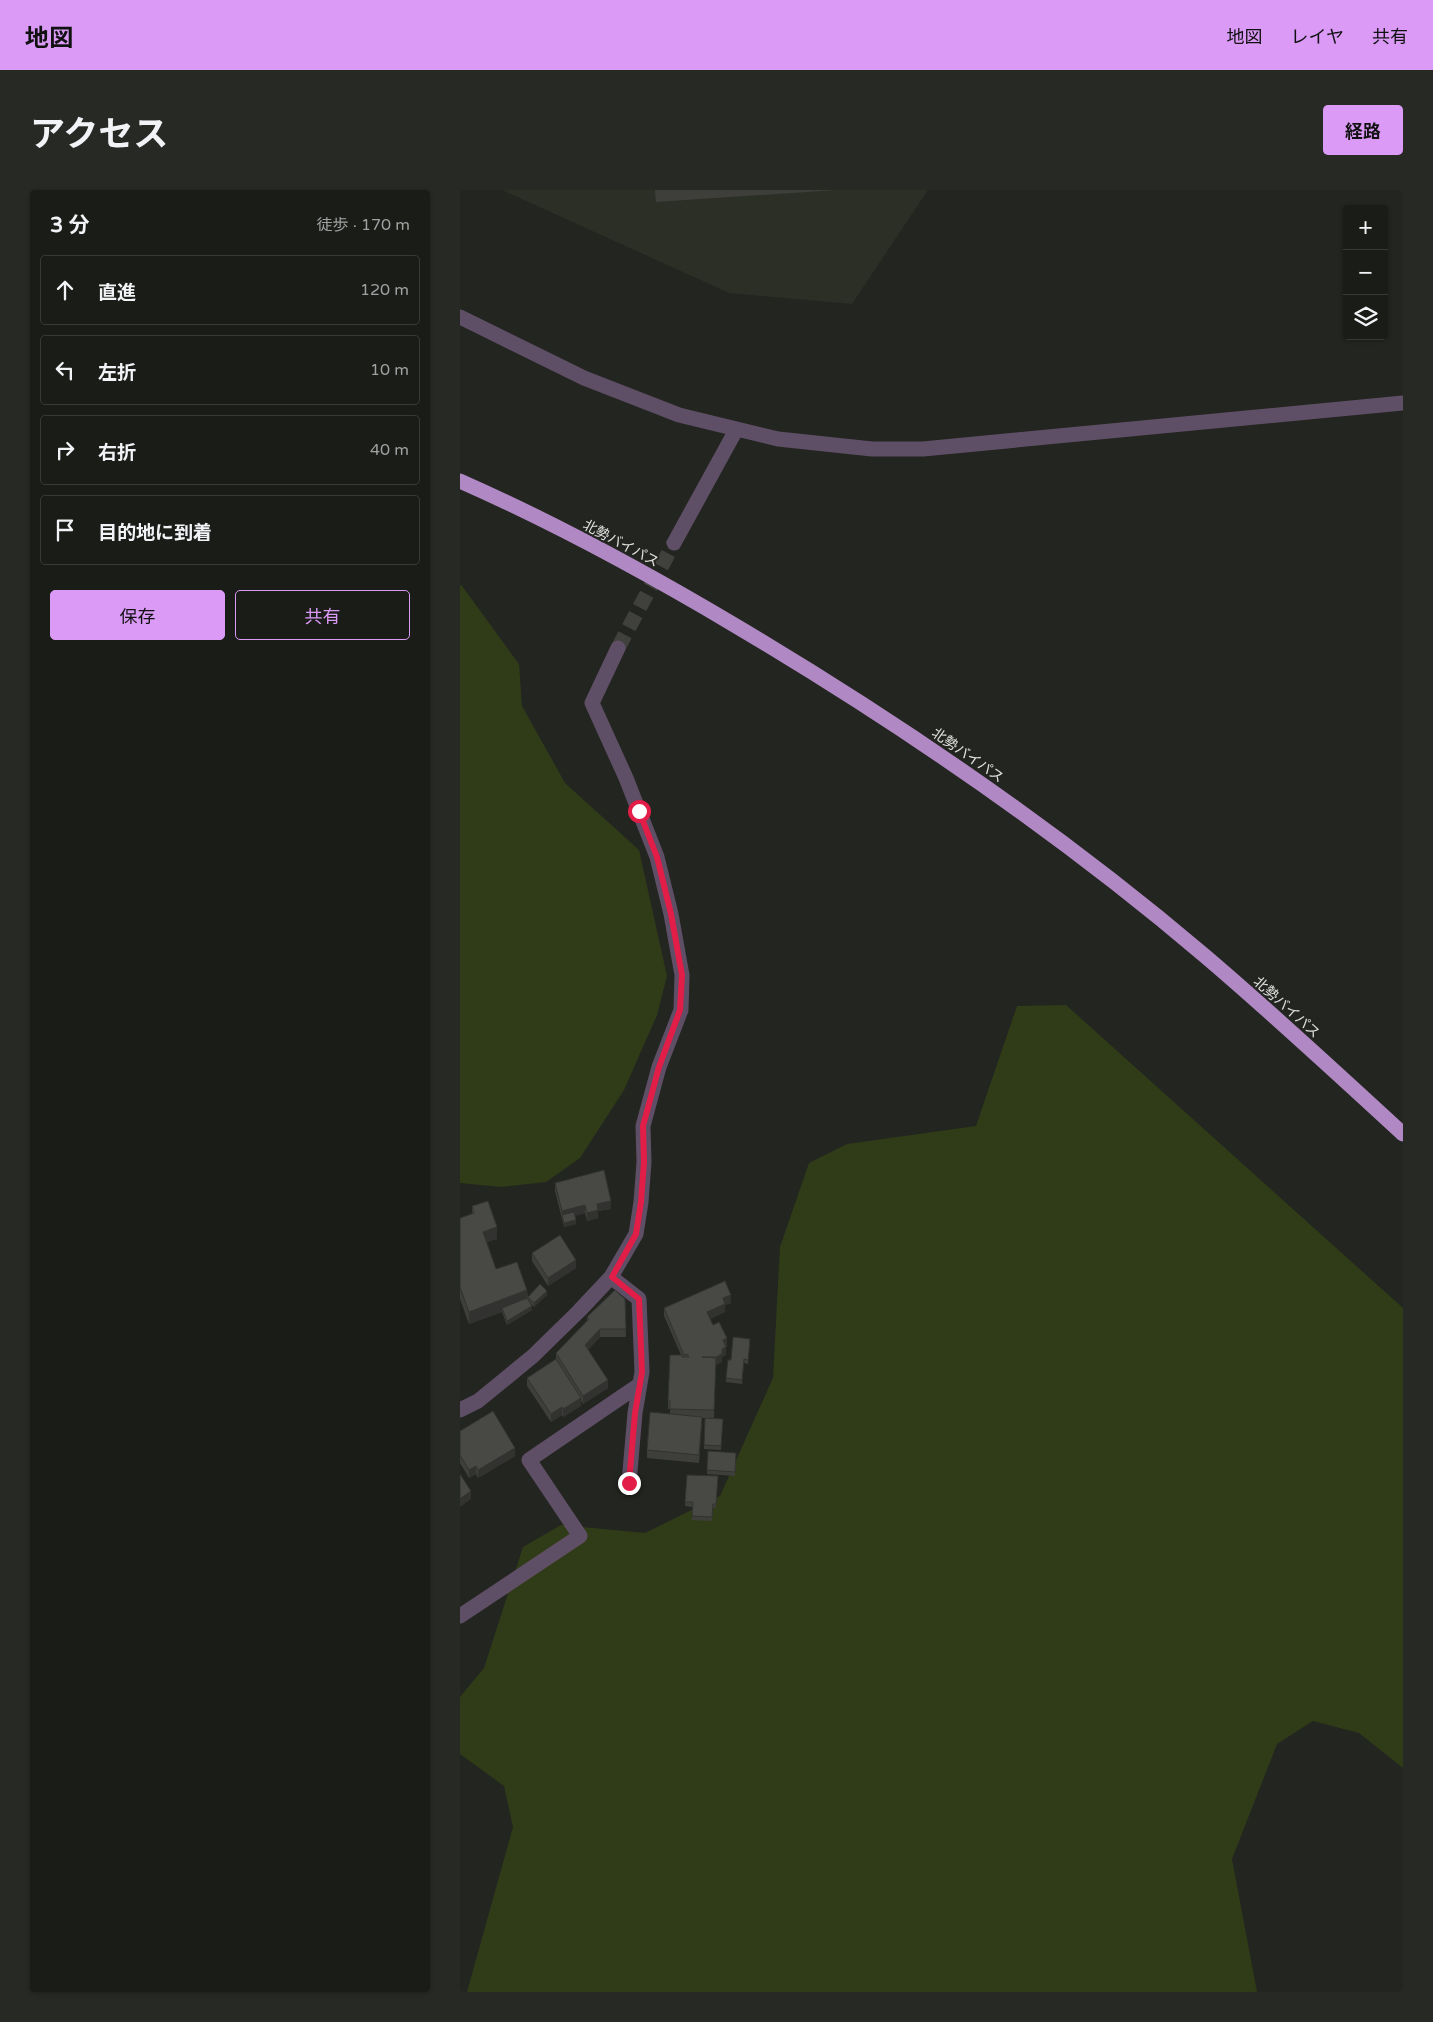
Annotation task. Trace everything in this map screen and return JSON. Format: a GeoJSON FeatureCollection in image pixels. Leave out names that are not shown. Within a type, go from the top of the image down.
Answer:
{"type":"FeatureCollection","features":[{"type":"Feature","properties":{"kind":"highway","name":"北勢バイパス"},"geometry":{"type":"LineString","coordinates":[[460,481],[526,510],[679,592],[812,671],[945,758],[1072,850],[1204,956],[1403,1134]]}},
{"type":"Feature","properties":{"kind":"street"},"geometry":{"type":"LineString","coordinates":[[460,317],[584,378],[679,415],[736,430],[778,438],[872,449],[923,449],[1403,402]]}},
{"type":"Feature","properties":{"kind":"street"},"geometry":{"type":"LineString","coordinates":[[674,544],[736,430]]}},
{"type":"Feature","properties":{"kind":"street"},"geometry":{"type":"LineString","coordinates":[[460,1410],[478,1400],[533,1356],[612,1277],[636,1234],[644,1162],[643,1126],[659,1067],[680,1010],[682,975],[671,914],[657,857],[626,778],[592,703],[618,648]]}},
{"type":"Feature","properties":{"kind":"street"},"geometry":{"type":"LineString","coordinates":[[612,1277],[639,1299],[642,1372],[629,1483]]}},
{"type":"Feature","properties":{"kind":"street"},"geometry":{"type":"LineString","coordinates":[[460,1616],[580,1536],[529,1460],[640,1385]]}},
{"type":"Feature","properties":{"kind":"shaded area"},"geometry":{"type":"Polygon","coordinates":[[[502,190],[928,190],[852,304],[729,293],[502,190]]]}},
{"type":"Feature","properties":{"kind":"green space"},"geometry":{"type":"Polygon","coordinates":[[[460,585],[519,664],[522,706],[565,783],[639,850],[667,976],[657,1015],[624,1090],[580,1158],[546,1182],[501,1187],[460,1183],[460,585]]]}},
{"type":"Feature","properties":{"kind":"green space"},"geometry":{"type":"Polygon","coordinates":[[[1066,1005],[1403,1308],[1403,1768],[1359,1733],[1313,1721],[1277,1744],[1232,1859],[1257,1992],[467,1992],[513,1827],[504,1786],[460,1754],[460,1697],[484,1668],[523,1547],[561,1525],[645,1533],[720,1496],[773,1378],[780,1247],[809,1163],[847,1144],[976,1126],[1017,1006],[1066,1005]]]}},
{"type":"Feature","properties":{"kind":"building"},"geometry":{"type":"Polygon","coordinates":[[[604,1170],[611,1201],[597,1204],[598,1210],[587,1213],[585,1205],[562,1211],[555,1183],[604,1170]]]}},
{"type":"Feature","properties":{"kind":"building"},"geometry":{"type":"Polygon","coordinates":[[[488,1201],[497,1227],[483,1232],[496,1269],[517,1262],[527,1290],[469,1312],[460,1287],[460,1218],[474,1213],[472,1206],[488,1201]]]}},
{"type":"Feature","properties":{"kind":"building"},"geometry":{"type":"Polygon","coordinates":[[[574,1212],[576,1220],[564,1223],[562,1215],[574,1212]]]}},
{"type":"Feature","properties":{"kind":"building"},"geometry":{"type":"Polygon","coordinates":[[[560,1235],[576,1260],[548,1278],[532,1253],[560,1235]]]}},
{"type":"Feature","properties":{"kind":"building"},"geometry":{"type":"Polygon","coordinates":[[[725,1281],[731,1295],[723,1298],[725,1304],[707,1312],[713,1325],[719,1322],[727,1338],[723,1340],[726,1347],[722,1349],[722,1354],[716,1357],[702,1357],[716,1358],[714,1410],[670,1409],[670,1401],[668,1401],[670,1355],[689,1357],[687,1354],[684,1355],[664,1308],[725,1281]]]}},
{"type":"Feature","properties":{"kind":"building"},"geometry":{"type":"Polygon","coordinates":[[[540,1284],[547,1291],[534,1303],[528,1297],[540,1284]]]}},
{"type":"Feature","properties":{"kind":"building"},"geometry":{"type":"Polygon","coordinates":[[[615,1290],[625,1299],[626,1329],[600,1329],[585,1345],[608,1380],[583,1396],[556,1353],[589,1319],[587,1317],[615,1290]]]}},
{"type":"Feature","properties":{"kind":"building"},"geometry":{"type":"Polygon","coordinates":[[[527,1298],[532,1306],[507,1321],[502,1308],[527,1298]]]}},
{"type":"Feature","properties":{"kind":"building"},"geometry":{"type":"Polygon","coordinates":[[[733,1337],[750,1339],[748,1360],[744,1359],[742,1380],[726,1378],[728,1360],[731,1360],[733,1337]]]}},
{"type":"Feature","properties":{"kind":"building"},"geometry":{"type":"Polygon","coordinates":[[[556,1359],[581,1398],[551,1414],[527,1378],[556,1359]]]}},
{"type":"Feature","properties":{"kind":"building"},"geometry":{"type":"Polygon","coordinates":[[[493,1411],[515,1448],[478,1470],[476,1466],[469,1470],[460,1455],[460,1431],[493,1411]]]}},
{"type":"Feature","properties":{"kind":"building"},"geometry":{"type":"Polygon","coordinates":[[[650,1412],[702,1417],[699,1455],[647,1450],[650,1412]]]}},
{"type":"Feature","properties":{"kind":"building"},"geometry":{"type":"Polygon","coordinates":[[[705,1418],[723,1419],[721,1446],[704,1445],[705,1418]]]}},
{"type":"Feature","properties":{"kind":"building"},"geometry":{"type":"Polygon","coordinates":[[[708,1451],[736,1453],[735,1472],[707,1470],[708,1451]]]}},
{"type":"Feature","properties":{"kind":"building"},"geometry":{"type":"Polygon","coordinates":[[[460,1474],[471,1491],[460,1499],[460,1474]]]}},
{"type":"Feature","properties":{"kind":"building"},"geometry":{"type":"Polygon","coordinates":[[[687,1475],[718,1476],[716,1504],[713,1504],[712,1517],[692,1516],[693,1502],[685,1502],[687,1475]]]}},
{"type":"Feature","properties":{"kind":"tunnel"},"geometry":{"type":"LineString","coordinates":[[618,648],[674,543]]}},
{"type":"Feature","properties":{"kind":"route"},"geometry":{"type":"LineString","coordinates":[[629,1483],[635,1413],[642,1372],[639,1299],[612,1277],[636,1234],[644,1162],[643,1126],[659,1067],[680,1010],[682,975],[671,914],[657,857],[639,811]]}}]}
